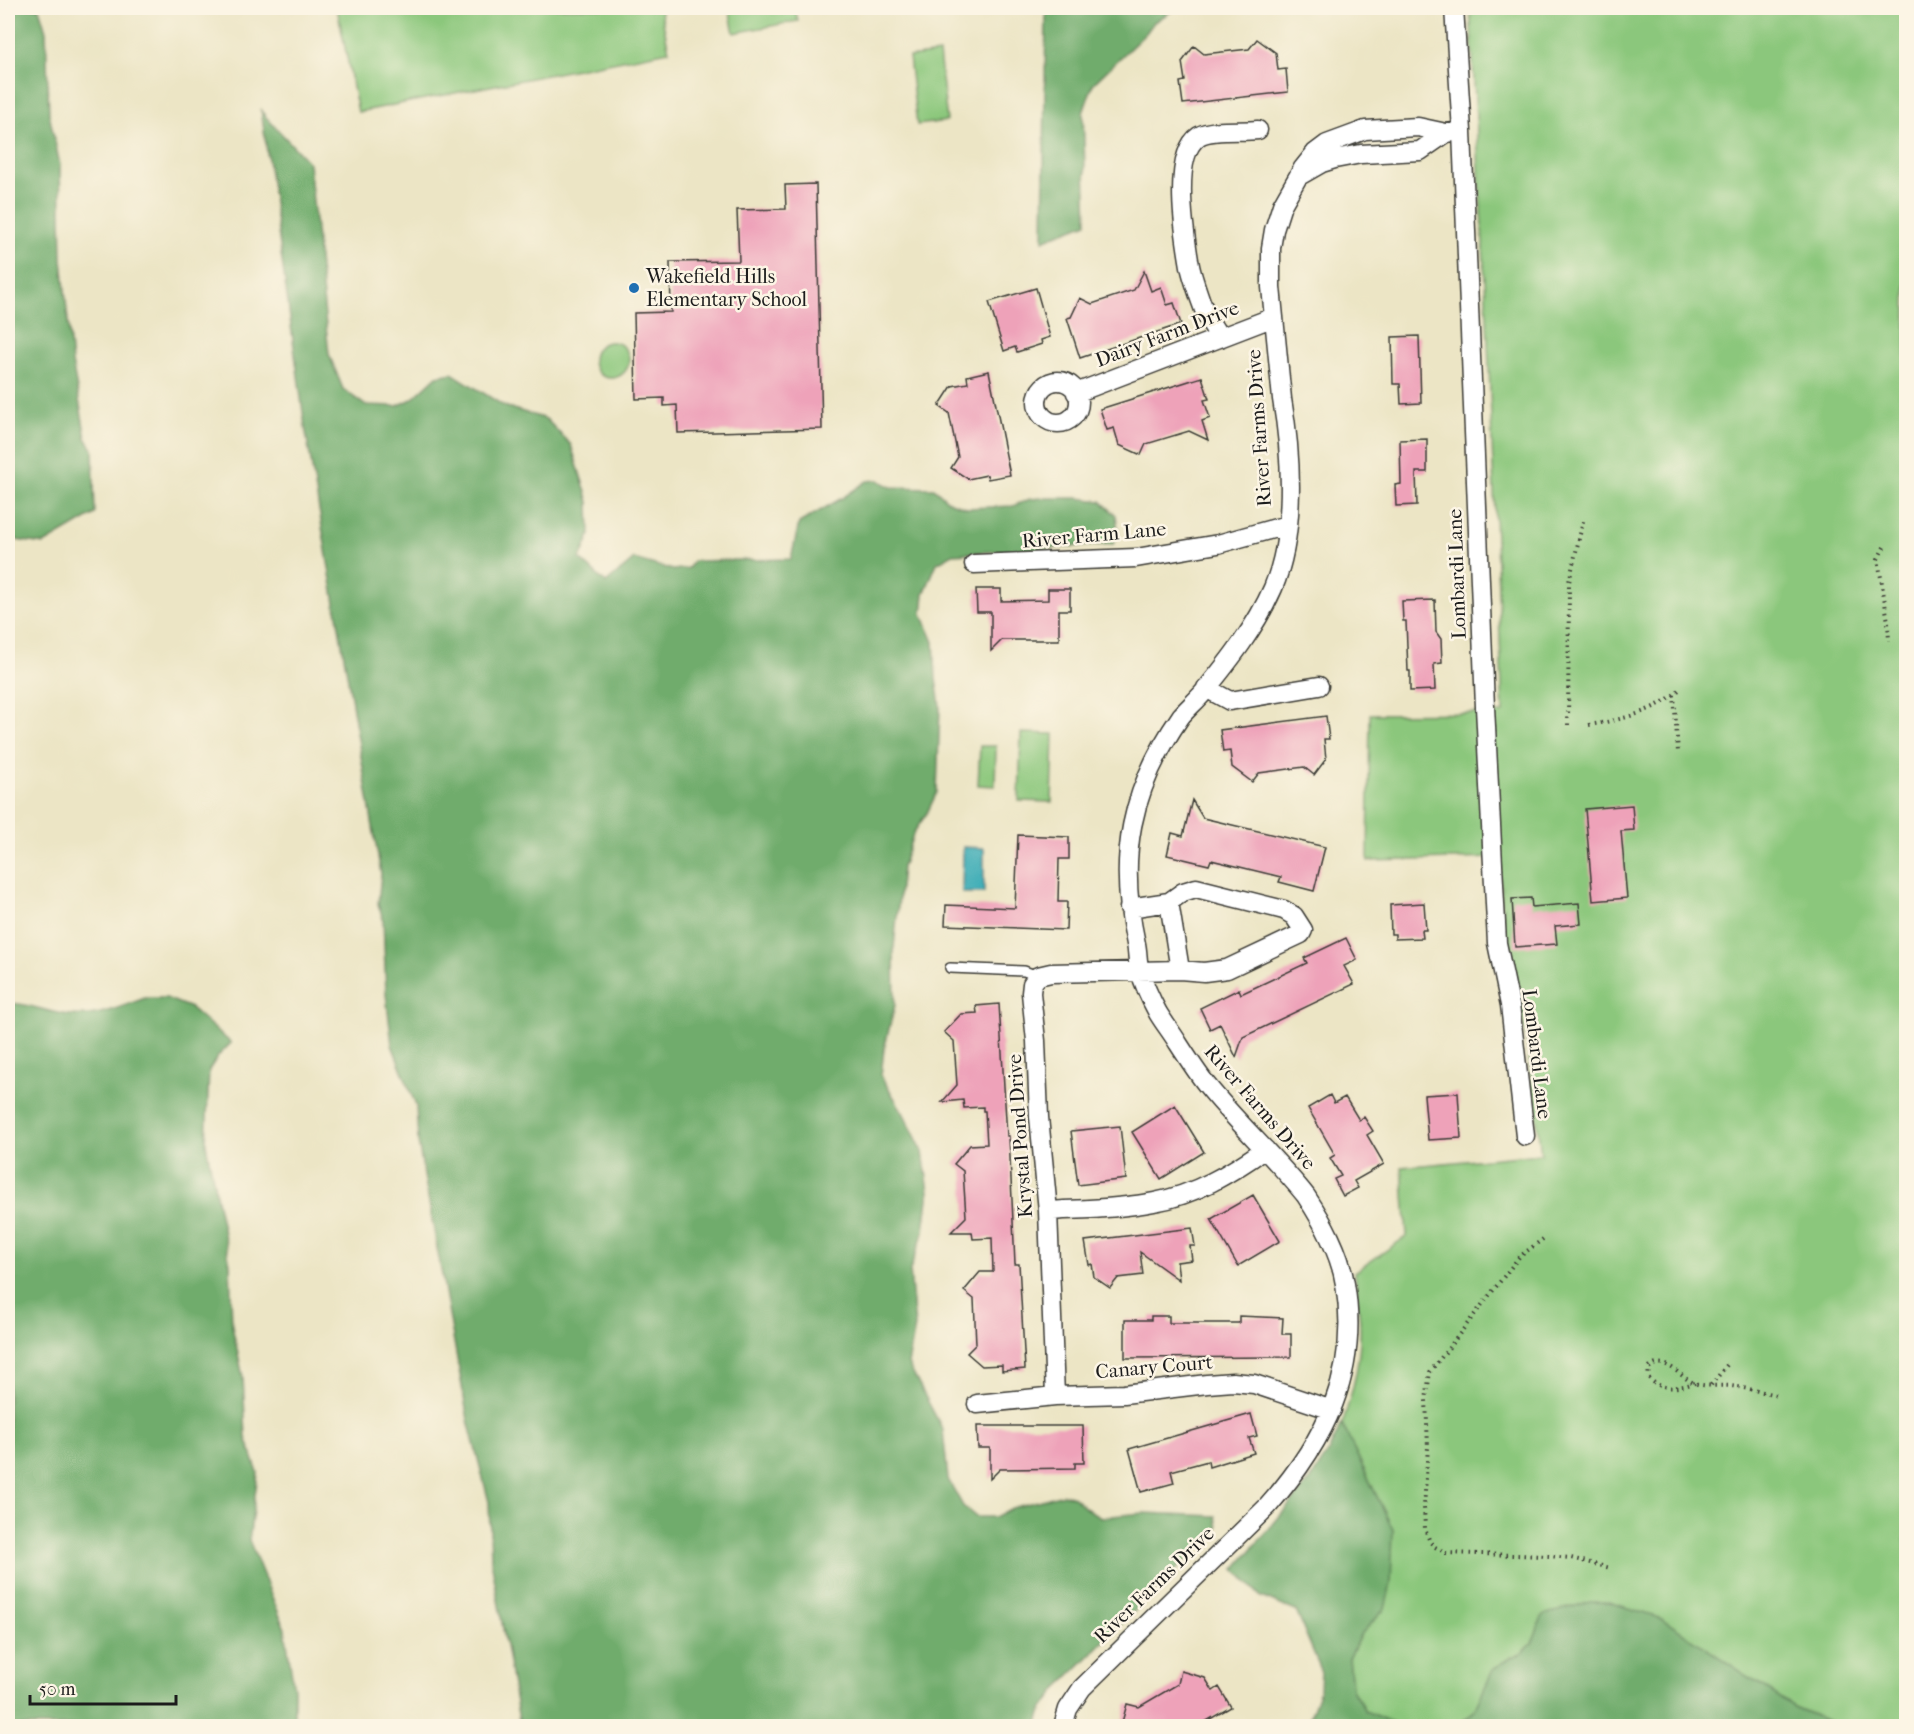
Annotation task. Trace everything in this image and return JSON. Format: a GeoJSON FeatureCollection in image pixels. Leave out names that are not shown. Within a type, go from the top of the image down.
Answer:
{"type":"FeatureCollection","features":[{"type":"Feature","properties":{"kind":"street","name":"Lombardi Lane"},"geometry":{"type":"LineString","coordinates":[[1454,8],[1454,132],[1497,943],[1510,1005],[1525,1136]]}},
{"type":"Feature","properties":{"kind":"street","name":"River Farms Drive"},"geometry":{"type":"LineString","coordinates":[[1063,1726],[1068,1709],[1082,1688],[1268,1506],[1296,1474],[1332,1410],[1343,1377],[1348,1348],[1346,1283],[1333,1244],[1319,1216],[1299,1186],[1207,1085],[1159,1013],[1140,971],[1126,880],[1128,850],[1142,787],[1157,755],[1188,708],[1237,651],[1264,604],[1279,570],[1287,525],[1289,476],[1286,421],[1270,266],[1274,230],[1282,205],[1315,153],[1327,144],[1349,135],[1371,130],[1418,127],[1454,132]]}},
{"type":"Feature","properties":{"kind":"street"},"geometry":{"type":"LineString","coordinates":[[1220,338],[1205,312],[1191,267],[1182,204],[1184,164],[1188,148],[1200,135],[1211,132],[1258,130]]}},
{"type":"Feature","properties":{"kind":"street"},"geometry":{"type":"LineString","coordinates":[[1299,176],[1322,163],[1335,159],[1361,154],[1420,151],[1454,132]]}},
{"type":"Feature","properties":{"kind":"street","name":"Dairy Farm Drive"},"geometry":{"type":"LineString","coordinates":[[1076,393],[1274,317]]}},
{"type":"Feature","properties":{"kind":"street","name":"River Farm Lane"},"geometry":{"type":"LineString","coordinates":[[974,564],[1136,558],[1218,544],[1287,525]]}},
{"type":"Feature","properties":{"kind":"street"},"geometry":{"type":"LineString","coordinates":[[1206,688],[1230,701],[1319,686]]}},
{"type":"Feature","properties":{"kind":"street"},"geometry":{"type":"LineString","coordinates":[[1038,976],[1052,973],[1180,970],[1204,972],[1227,969],[1300,934],[1303,930],[1294,916],[1284,910],[1196,888],[1183,892],[1169,902],[1129,908]]}},
{"type":"Feature","properties":{"kind":"street"},"geometry":{"type":"LineString","coordinates":[[1169,902],[1180,970]]}},
{"type":"Feature","properties":{"kind":"street","name":"Krystal Pond Drive"},"geometry":{"type":"LineString","coordinates":[[1038,976],[1032,984],[1031,993],[1048,1211],[1055,1396]]}},
{"type":"Feature","properties":{"kind":"street"},"geometry":{"type":"LineString","coordinates":[[1048,1211],[1155,1202],[1210,1183],[1240,1167],[1265,1149]]}},
{"type":"Feature","properties":{"kind":"street","name":"Canary Court"},"geometry":{"type":"LineString","coordinates":[[977,1404],[1055,1396],[1124,1394],[1233,1382],[1254,1384],[1332,1410]]}},
{"type":"Feature","properties":{"kind":"lane"},"geometry":{"type":"LineString","coordinates":[[950,968],[1024,971],[1038,976]]}},
{"type":"Feature","properties":{"kind":"path"},"geometry":{"type":"LineString","coordinates":[[1568,725],[1569,582],[1584,517]]}},
{"type":"Feature","properties":{"kind":"path"},"geometry":{"type":"LineString","coordinates":[[1884,547],[1878,559],[1888,622],[1888,641]]}},
{"type":"Feature","properties":{"kind":"path"},"geometry":{"type":"LineString","coordinates":[[1589,725],[1629,717],[1680,690]]}},
{"type":"Feature","properties":{"kind":"path"},"geometry":{"type":"LineString","coordinates":[[1674,695],[1678,752]]}},
{"type":"Feature","properties":{"kind":"path"},"geometry":{"type":"LineString","coordinates":[[1543,1239],[1519,1257],[1430,1372],[1426,1409],[1428,1447],[1424,1507],[1425,1529],[1430,1542],[1446,1552],[1571,1558],[1610,1568]]}},
{"type":"Feature","properties":{"kind":"path"},"geometry":{"type":"LineString","coordinates":[[1695,1383],[1665,1364],[1652,1365],[1649,1368],[1648,1377],[1652,1382],[1665,1388],[1682,1387],[1695,1383],[1735,1386],[1777,1395]]}},
{"type":"Feature","properties":{"kind":"path"},"geometry":{"type":"LineString","coordinates":[[1711,1385],[1727,1365]]}},
{"type":"Feature","properties":{"kind":"green space"},"geometry":{"type":"Polygon","coordinates":[[[8,8],[39,8],[46,31],[49,114],[60,165],[62,259],[72,362],[86,438],[93,449],[95,514],[44,544],[16,540],[8,532],[8,8]]]}},
{"type":"Feature","properties":{"kind":"green space"},"geometry":{"type":"Polygon","coordinates":[[[337,8],[660,8],[669,51],[358,112],[337,8]]]}},
{"type":"Feature","properties":{"kind":"green space"},"geometry":{"type":"Polygon","coordinates":[[[729,8],[795,8],[798,21],[734,33],[729,8]]]}},
{"type":"Feature","properties":{"kind":"green space"},"geometry":{"type":"Polygon","coordinates":[[[1046,8],[1197,8],[1175,9],[1154,22],[1146,33],[1093,84],[1083,113],[1087,223],[1043,240],[1046,8]]]}},
{"type":"Feature","properties":{"kind":"green space"},"geometry":{"type":"Polygon","coordinates":[[[1470,8],[1906,8],[1906,1726],[1840,1726],[1794,1707],[1662,1619],[1543,1615],[1533,1643],[1522,1654],[1511,1657],[1484,1692],[1474,1711],[1458,1726],[1400,1726],[1365,1711],[1352,1689],[1349,1659],[1360,1635],[1385,1609],[1393,1530],[1342,1424],[1353,1387],[1360,1349],[1355,1272],[1407,1236],[1402,1167],[1541,1154],[1525,1030],[1504,942],[1499,858],[1368,861],[1370,714],[1503,713],[1487,318],[1470,8]]]}},
{"type":"Feature","properties":{"kind":"green space"},"geometry":{"type":"Polygon","coordinates":[[[939,53],[947,121],[917,125],[909,57],[939,53]]]}},
{"type":"Feature","properties":{"kind":"green space"},"geometry":{"type":"Polygon","coordinates":[[[261,109],[309,163],[329,354],[343,389],[365,405],[397,406],[412,399],[437,376],[452,373],[504,406],[546,419],[571,445],[589,502],[590,535],[580,559],[606,583],[634,559],[673,570],[689,568],[693,561],[791,559],[799,523],[867,481],[878,480],[891,487],[934,488],[948,501],[967,508],[1013,506],[1030,499],[1078,498],[1101,501],[1116,515],[1118,531],[1113,544],[953,554],[937,563],[924,594],[922,614],[934,642],[940,706],[937,792],[914,832],[902,867],[894,947],[895,1005],[884,1049],[881,1076],[923,1152],[929,1191],[924,1231],[910,1270],[915,1327],[908,1364],[943,1430],[948,1479],[963,1506],[976,1517],[995,1517],[1012,1508],[1063,1494],[1075,1497],[1085,1508],[1101,1517],[1144,1513],[1216,1516],[1218,1528],[1063,1682],[1043,1708],[1037,1726],[520,1726],[491,1560],[489,1502],[468,1420],[418,1142],[416,1106],[392,1045],[386,994],[383,919],[378,904],[381,874],[305,427],[261,109]]]}},
{"type":"Feature","properties":{"kind":"green space"},"geometry":{"type":"Polygon","coordinates":[[[611,342],[624,347],[629,360],[624,373],[611,378],[598,373],[593,360],[598,347],[611,342]]]}},
{"type":"Feature","properties":{"kind":"green space"},"geometry":{"type":"Polygon","coordinates":[[[1021,733],[1054,734],[1052,802],[1019,801],[1021,733]]]}},
{"type":"Feature","properties":{"kind":"green space"},"geometry":{"type":"Polygon","coordinates":[[[980,746],[996,746],[995,786],[978,785],[980,746]]]}},
{"type":"Feature","properties":{"kind":"green space"},"geometry":{"type":"Polygon","coordinates":[[[145,998],[166,998],[191,1008],[231,1043],[218,1056],[209,1070],[206,1144],[230,1264],[232,1326],[243,1377],[246,1437],[258,1473],[249,1540],[285,1629],[294,1689],[294,1726],[8,1726],[8,1003],[64,1014],[82,1015],[110,1011],[145,998]]]}},
{"type":"Feature","properties":{"kind":"green space"},"geometry":{"type":"Polygon","coordinates":[[[1342,1424],[1393,1530],[1391,1583],[1385,1609],[1360,1635],[1349,1659],[1352,1689],[1365,1711],[1400,1726],[1314,1726],[1310,1717],[1320,1690],[1321,1670],[1296,1611],[1261,1597],[1235,1569],[1312,1478],[1342,1424]]]}},
{"type":"Feature","properties":{"kind":"green space"},"geometry":{"type":"Polygon","coordinates":[[[1590,1602],[1609,1602],[1662,1619],[1794,1707],[1840,1726],[1458,1726],[1474,1711],[1493,1670],[1511,1657],[1522,1654],[1532,1643],[1543,1615],[1590,1602]]]}},
{"type":"Feature","properties":{"kind":"water"},"geometry":{"type":"Polygon","coordinates":[[[963,847],[984,848],[984,893],[962,893],[963,847]]]}},
{"type":"Feature","properties":{"kind":"building"},"geometry":{"type":"Polygon","coordinates":[[[1257,39],[1276,53],[1278,70],[1286,69],[1288,92],[1183,104],[1180,82],[1185,81],[1182,62],[1194,46],[1204,54],[1249,49],[1257,39]]]}},
{"type":"Feature","properties":{"kind":"building"},"geometry":{"type":"Polygon","coordinates":[[[816,184],[822,429],[678,433],[677,405],[664,406],[664,398],[636,399],[634,313],[671,312],[670,262],[739,261],[737,210],[786,209],[785,185],[816,184]]]}},
{"type":"Feature","properties":{"kind":"building"},"geometry":{"type":"Polygon","coordinates":[[[1144,271],[1151,291],[1161,287],[1167,305],[1174,303],[1181,324],[1080,358],[1067,318],[1071,317],[1080,298],[1092,304],[1134,290],[1144,271]]]}},
{"type":"Feature","properties":{"kind":"building"},"geometry":{"type":"Polygon","coordinates":[[[1036,288],[1050,337],[1041,340],[1042,344],[1017,352],[1015,347],[1004,351],[989,302],[1036,288]]]}},
{"type":"Feature","properties":{"kind":"building"},"geometry":{"type":"Polygon","coordinates":[[[1419,336],[1421,403],[1401,404],[1400,384],[1393,384],[1392,337],[1419,336]]]}},
{"type":"Feature","properties":{"kind":"building"},"geometry":{"type":"Polygon","coordinates":[[[989,371],[1010,475],[988,479],[987,475],[968,479],[951,468],[958,457],[949,413],[939,406],[952,386],[968,383],[967,376],[989,371]]]}},
{"type":"Feature","properties":{"kind":"building"},"geometry":{"type":"Polygon","coordinates":[[[1202,377],[1209,399],[1204,400],[1210,418],[1202,421],[1208,440],[1189,431],[1146,444],[1141,455],[1119,445],[1114,428],[1107,430],[1100,409],[1202,377]]]}},
{"type":"Feature","properties":{"kind":"building"},"geometry":{"type":"Polygon","coordinates":[[[1427,439],[1427,472],[1416,472],[1417,505],[1396,506],[1395,485],[1401,484],[1400,440],[1427,439]]]}},
{"type":"Feature","properties":{"kind":"building"},"geometry":{"type":"Polygon","coordinates":[[[976,589],[1001,589],[1001,601],[1048,600],[1048,589],[1070,589],[1070,610],[1059,610],[1059,640],[1002,640],[991,651],[991,612],[977,612],[976,589]]]}},
{"type":"Feature","properties":{"kind":"building"},"geometry":{"type":"Polygon","coordinates":[[[1435,600],[1436,632],[1441,639],[1442,663],[1434,664],[1435,690],[1410,691],[1406,621],[1403,621],[1402,601],[1435,600]]]}},
{"type":"Feature","properties":{"kind":"building"},"geometry":{"type":"Polygon","coordinates":[[[1326,716],[1329,739],[1324,739],[1326,759],[1314,775],[1304,767],[1259,773],[1252,782],[1232,767],[1230,751],[1223,752],[1220,730],[1326,716]]]}},
{"type":"Feature","properties":{"kind":"building"},"geometry":{"type":"Polygon","coordinates":[[[1192,800],[1203,818],[1325,847],[1314,891],[1279,882],[1281,877],[1211,860],[1209,865],[1167,855],[1172,833],[1183,836],[1192,800]]]}},
{"type":"Feature","properties":{"kind":"building"},"geometry":{"type":"Polygon","coordinates":[[[1632,805],[1634,830],[1621,831],[1627,898],[1593,901],[1585,809],[1632,805]]]}},
{"type":"Feature","properties":{"kind":"building"},"geometry":{"type":"Polygon","coordinates":[[[1018,835],[1069,837],[1069,859],[1059,859],[1058,902],[1067,902],[1066,930],[945,925],[946,905],[1015,908],[1018,835]]]}},
{"type":"Feature","properties":{"kind":"building"},"geometry":{"type":"Polygon","coordinates":[[[1531,898],[1532,907],[1579,903],[1581,924],[1555,926],[1557,944],[1515,947],[1512,899],[1531,898]]]}},
{"type":"Feature","properties":{"kind":"building"},"geometry":{"type":"Polygon","coordinates":[[[1424,903],[1426,930],[1422,930],[1423,938],[1395,939],[1395,934],[1391,934],[1390,905],[1424,903]]]}},
{"type":"Feature","properties":{"kind":"building"},"geometry":{"type":"Polygon","coordinates":[[[1346,938],[1357,960],[1344,966],[1354,984],[1243,1037],[1236,1057],[1220,1024],[1210,1029],[1200,1008],[1239,989],[1241,994],[1307,963],[1304,958],[1346,938]]]}},
{"type":"Feature","properties":{"kind":"building"},"geometry":{"type":"Polygon","coordinates":[[[999,1004],[1007,1136],[1009,1136],[1015,1264],[1019,1264],[1025,1369],[1002,1371],[1002,1365],[982,1366],[967,1353],[976,1344],[974,1299],[964,1291],[980,1272],[993,1272],[992,1238],[973,1239],[972,1232],[951,1232],[966,1217],[963,1171],[954,1164],[970,1145],[987,1144],[985,1111],[983,1107],[964,1108],[963,1100],[942,1102],[957,1085],[954,1041],[944,1032],[961,1014],[977,1013],[976,1006],[999,1004]]]}},
{"type":"Feature","properties":{"kind":"building"},"geometry":{"type":"Polygon","coordinates":[[[1458,1093],[1461,1138],[1428,1140],[1424,1095],[1458,1093]]]}},
{"type":"Feature","properties":{"kind":"building"},"geometry":{"type":"Polygon","coordinates":[[[1330,1095],[1334,1103],[1345,1097],[1359,1120],[1364,1117],[1373,1131],[1367,1135],[1384,1164],[1354,1181],[1358,1188],[1343,1196],[1334,1179],[1341,1176],[1330,1158],[1335,1155],[1308,1108],[1330,1095]]]}},
{"type":"Feature","properties":{"kind":"building"},"geometry":{"type":"Polygon","coordinates":[[[1175,1105],[1204,1152],[1161,1179],[1132,1132],[1175,1105]]]}},
{"type":"Feature","properties":{"kind":"building"},"geometry":{"type":"Polygon","coordinates":[[[1120,1126],[1126,1179],[1078,1185],[1071,1131],[1120,1126]]]}},
{"type":"Feature","properties":{"kind":"building"},"geometry":{"type":"Polygon","coordinates":[[[1253,1195],[1280,1241],[1238,1266],[1211,1219],[1253,1195]]]}},
{"type":"Feature","properties":{"kind":"building"},"geometry":{"type":"Polygon","coordinates":[[[1192,1228],[1195,1246],[1190,1246],[1192,1260],[1177,1262],[1179,1280],[1140,1252],[1143,1275],[1118,1278],[1110,1288],[1094,1277],[1092,1264],[1089,1265],[1085,1241],[1192,1228]]]}},
{"type":"Feature","properties":{"kind":"building"},"geometry":{"type":"Polygon","coordinates":[[[1151,1316],[1169,1316],[1169,1323],[1239,1323],[1239,1316],[1283,1318],[1282,1334],[1291,1334],[1291,1357],[1125,1358],[1125,1320],[1151,1320],[1151,1316]]]}},
{"type":"Feature","properties":{"kind":"building"},"geometry":{"type":"Polygon","coordinates":[[[1251,1414],[1257,1436],[1249,1438],[1254,1453],[1209,1467],[1208,1461],[1171,1471],[1174,1483],[1141,1492],[1129,1449],[1251,1414]]]}},
{"type":"Feature","properties":{"kind":"building"},"geometry":{"type":"Polygon","coordinates":[[[977,1426],[1083,1426],[1084,1463],[1075,1463],[1075,1468],[1000,1469],[990,1479],[990,1448],[978,1448],[977,1426]]]}},
{"type":"Feature","properties":{"kind":"building"},"geometry":{"type":"Polygon","coordinates":[[[1181,1671],[1205,1678],[1213,1691],[1219,1687],[1231,1707],[1198,1726],[1121,1726],[1127,1704],[1139,1707],[1178,1684],[1181,1671]]]}},
{"type":"Feature","properties":{"kind":"place","name":"Wakefield Hills Elementary School"},"geometry":{"type":"Point","coordinates":[634,288]}}]}
